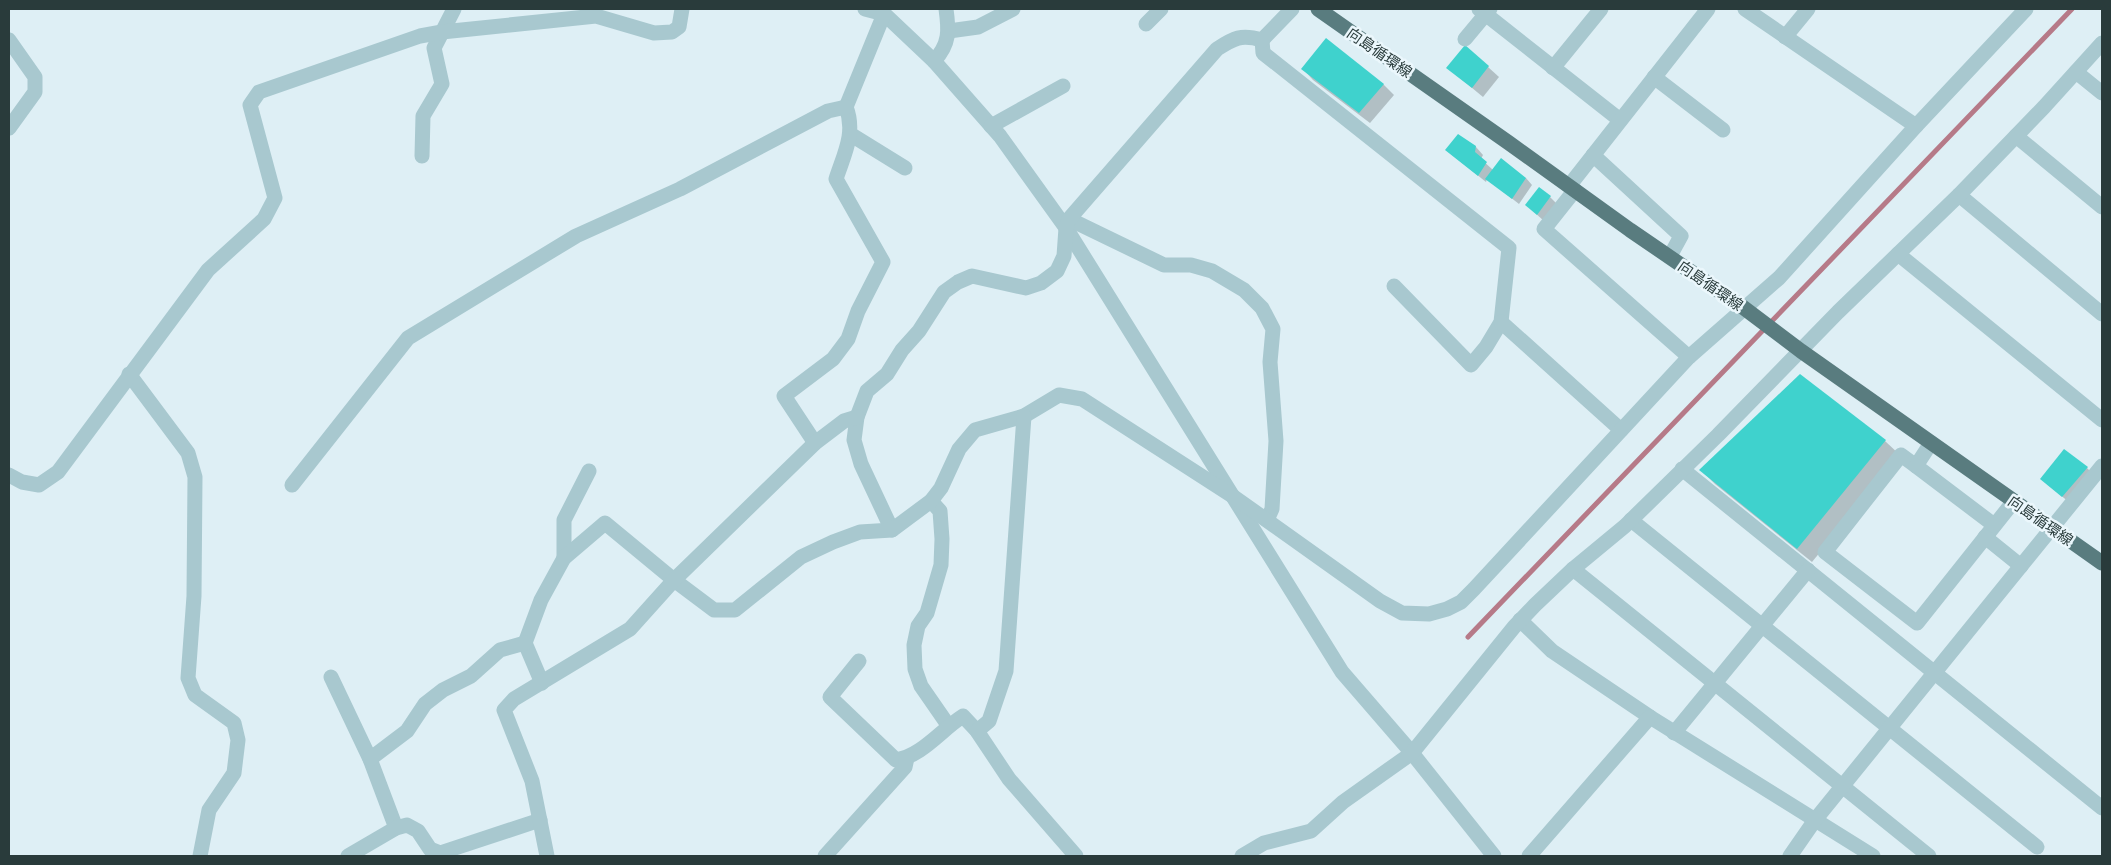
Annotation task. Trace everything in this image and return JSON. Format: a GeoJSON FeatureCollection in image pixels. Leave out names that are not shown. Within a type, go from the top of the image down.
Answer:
{"type":"FeatureCollection","features":[{"type":"Feature","properties":{"kind":"main road","name":"向島循環線"},"geometry":{"type":"LineString","coordinates":[[1318,9],[1630,230],[1747,310],[1797,348],[2102,563]]}},
{"type":"Feature","properties":{"kind":"street"},"geometry":{"type":"LineString","coordinates":[[422,156],[423,116],[442,84],[434,48],[454,9]]}},
{"type":"Feature","properties":{"kind":"street"},"geometry":{"type":"LineString","coordinates":[[9,475],[22,482],[39,485],[58,472],[208,270],[264,219],[275,198],[250,105],[259,92],[420,36],[596,16],[654,33],[672,32],[679,27],[682,9]]}},
{"type":"Feature","properties":{"kind":"street"},"geometry":{"type":"LineString","coordinates":[[865,9],[882,12],[934,60],[991,126],[1067,224],[1342,672],[1412,753],[1494,856]]}},
{"type":"Feature","properties":{"kind":"street"},"geometry":{"type":"LineString","coordinates":[[934,60],[942,53],[949,31],[946,9]]}},
{"type":"Feature","properties":{"kind":"street"},"geometry":{"type":"LineString","coordinates":[[949,31],[978,27],[1013,9]]}},
{"type":"Feature","properties":{"kind":"street"},"geometry":{"type":"LineString","coordinates":[[1146,24],[1161,9]]}},
{"type":"Feature","properties":{"kind":"street"},"geometry":{"type":"LineString","coordinates":[[1292,9],[1262,40],[1263,53],[1509,248],[1501,322],[1486,347],[1471,365],[1394,286]]}},
{"type":"Feature","properties":{"kind":"street"},"geometry":{"type":"LineString","coordinates":[[1554,68],[1601,9]]}},
{"type":"Feature","properties":{"kind":"street"},"geometry":{"type":"LineString","coordinates":[[1689,358],[1544,229],[1593,155],[1708,9]]}},
{"type":"Feature","properties":{"kind":"street"},"geometry":{"type":"LineString","coordinates":[[1745,9],[1916,126]]}},
{"type":"Feature","properties":{"kind":"street"},"geometry":{"type":"LineString","coordinates":[[1785,37],[1808,9]]}},
{"type":"Feature","properties":{"kind":"street"},"geometry":{"type":"LineString","coordinates":[[1465,39],[1485,10],[1620,120]]}},
{"type":"Feature","properties":{"kind":"street"},"geometry":{"type":"LineString","coordinates":[[542,683],[525,643],[540,600],[564,558],[606,523],[674,580],[714,610],[735,610],[801,557],[832,542],[860,532],[892,530],[931,501],[941,488],[959,449],[975,430],[1024,416],[1059,396],[1082,399],[1234,497],[1380,600],[1402,613],[1429,614],[1447,610],[1461,602],[1689,358],[1747,310],[1779,278],[2017,11]]}},
{"type":"Feature","properties":{"kind":"street"},"geometry":{"type":"LineString","coordinates":[[814,443],[784,396],[833,359],[848,339],[858,311],[883,262],[836,179],[850,134],[851,120],[846,107],[882,12]]}},
{"type":"Feature","properties":{"kind":"street"},"geometry":{"type":"LineString","coordinates":[[892,530],[861,464],[854,440],[857,417],[867,391],[886,374],[902,350],[919,331],[944,292],[958,282],[972,276],[1026,288],[1041,283],[1057,271],[1064,256],[1067,224],[1217,48],[1234,38],[1249,36],[1262,40]]}},
{"type":"Feature","properties":{"kind":"street"},"geometry":{"type":"LineString","coordinates":[[9,40],[35,77],[35,92],[9,128]]}},
{"type":"Feature","properties":{"kind":"street"},"geometry":{"type":"LineString","coordinates":[[1242,856],[1264,843],[1311,831],[1343,802],[1412,753],[1520,620],[1573,569],[1631,520],[1797,348],[1959,195],[2102,43]]}},
{"type":"Feature","properties":{"kind":"street"},"geometry":{"type":"LineString","coordinates":[[2076,72],[2102,93]]}},
{"type":"Feature","properties":{"kind":"street"},"geometry":{"type":"LineString","coordinates":[[1654,77],[1723,130]]}},
{"type":"Feature","properties":{"kind":"street"},"geometry":{"type":"LineString","coordinates":[[991,126],[1063,86]]}},
{"type":"Feature","properties":{"kind":"street"},"geometry":{"type":"LineString","coordinates":[[292,485],[408,338],[576,236],[680,190],[828,111],[846,107]]}},
{"type":"Feature","properties":{"kind":"street"},"geometry":{"type":"LineString","coordinates":[[850,134],[905,168]]}},
{"type":"Feature","properties":{"kind":"street"},"geometry":{"type":"LineString","coordinates":[[2016,136],[2102,207]]}},
{"type":"Feature","properties":{"kind":"street"},"geometry":{"type":"LineString","coordinates":[[1593,155],[1681,236],[1670,256]]}},
{"type":"Feature","properties":{"kind":"street"},"geometry":{"type":"LineString","coordinates":[[1959,195],[2102,314]]}},
{"type":"Feature","properties":{"kind":"street"},"geometry":{"type":"LineString","coordinates":[[1067,224],[1164,264],[1192,265],[1212,271],[1244,290],[1262,308],[1273,329],[1270,362],[1276,441],[1272,509],[1267,520]]}},
{"type":"Feature","properties":{"kind":"street"},"geometry":{"type":"LineString","coordinates":[[1898,254],[2102,420]]}},
{"type":"Feature","properties":{"kind":"street"},"geometry":{"type":"LineString","coordinates":[[1501,322],[1621,430]]}},
{"type":"Feature","properties":{"kind":"street"},"geometry":{"type":"LineString","coordinates":[[129,374],[188,453],[195,477],[194,596],[188,678],[196,695],[234,723],[238,740],[234,773],[209,810],[200,856]]}},
{"type":"Feature","properties":{"kind":"street"},"geometry":{"type":"LineString","coordinates":[[977,732],[990,721],[1006,672],[1024,416]]}},
{"type":"Feature","properties":{"kind":"street"},"geometry":{"type":"LineString","coordinates":[[547,856],[532,781],[504,710],[514,699],[630,629],[674,580],[814,443],[844,420],[857,417]]}},
{"type":"Feature","properties":{"kind":"street"},"geometry":{"type":"LineString","coordinates":[[1916,466],[1932,443]]}},
{"type":"Feature","properties":{"kind":"street"},"geometry":{"type":"LineString","coordinates":[[1994,525],[1901,455],[1825,552],[1917,623],[2014,501]]}},
{"type":"Feature","properties":{"kind":"street"},"geometry":{"type":"LineString","coordinates":[[1790,856],[1815,820],[2102,466]]}},
{"type":"Feature","properties":{"kind":"street"},"geometry":{"type":"LineString","coordinates":[[1682,469],[2102,808]]}},
{"type":"Feature","properties":{"kind":"street"},"geometry":{"type":"LineString","coordinates":[[564,558],[564,520],[589,471]]}},
{"type":"Feature","properties":{"kind":"street"},"geometry":{"type":"LineString","coordinates":[[931,501],[940,511],[941,565],[927,614],[918,626],[914,645],[915,669],[921,686],[948,725]]}},
{"type":"Feature","properties":{"kind":"street"},"geometry":{"type":"LineString","coordinates":[[1631,520],[2037,847]]}},
{"type":"Feature","properties":{"kind":"street"},"geometry":{"type":"LineString","coordinates":[[1985,537],[2021,566]]}},
{"type":"Feature","properties":{"kind":"street"},"geometry":{"type":"LineString","coordinates":[[1573,569],[1929,856]]}},
{"type":"Feature","properties":{"kind":"street"},"geometry":{"type":"LineString","coordinates":[[1674,733],[1808,570]]}},
{"type":"Feature","properties":{"kind":"street"},"geometry":{"type":"LineString","coordinates":[[1520,620],[1552,651],[1650,717],[1873,856]]}},
{"type":"Feature","properties":{"kind":"street"},"geometry":{"type":"LineString","coordinates":[[370,758],[407,731],[425,704],[437,694],[471,676],[500,650],[525,643]]}},
{"type":"Feature","properties":{"kind":"street"},"geometry":{"type":"LineString","coordinates":[[859,661],[830,697],[896,760],[915,754],[948,725],[963,716],[977,732],[1009,779],[1076,856]]}},
{"type":"Feature","properties":{"kind":"street"},"geometry":{"type":"LineString","coordinates":[[331,677],[370,758],[396,828]]}},
{"type":"Feature","properties":{"kind":"street"},"geometry":{"type":"LineString","coordinates":[[1528,856],[1650,717]]}},
{"type":"Feature","properties":{"kind":"street"},"geometry":{"type":"LineString","coordinates":[[825,856],[905,767],[907,758]]}},
{"type":"Feature","properties":{"kind":"street"},"geometry":{"type":"LineString","coordinates":[[348,856],[396,828],[407,825],[418,831],[430,849],[440,853],[540,820]]}},
{"type":"Feature","properties":{"kind":"building"},"geometry":{"type":"Polygon","coordinates":[[[1326,38],[1384,84],[1359,113],[1301,69],[1326,38]]]}},
{"type":"Feature","properties":{"kind":"building"},"geometry":{"type":"Polygon","coordinates":[[[1465,45],[1489,66],[1472,88],[1446,68],[1465,45]]]}},
{"type":"Feature","properties":{"kind":"building"},"geometry":{"type":"Polygon","coordinates":[[[1458,134],[1476,146],[1475,152],[1487,162],[1478,176],[1445,150],[1458,134]]]}},
{"type":"Feature","properties":{"kind":"building"},"geometry":{"type":"Polygon","coordinates":[[[1501,158],[1526,178],[1512,199],[1485,179],[1501,158]]]}},
{"type":"Feature","properties":{"kind":"building"},"geometry":{"type":"Polygon","coordinates":[[[1539,187],[1551,196],[1537,215],[1525,205],[1539,187]]]}},
{"type":"Feature","properties":{"kind":"building"},"geometry":{"type":"Polygon","coordinates":[[[1800,374],[1886,440],[1797,549],[1699,470],[1800,374]]]}},
{"type":"Feature","properties":{"kind":"building"},"geometry":{"type":"Polygon","coordinates":[[[2064,449],[2088,467],[2062,497],[2040,479],[2064,449]]]}},
{"type":"Feature","properties":{"kind":"waterway"},"geometry":{"type":"LineString","coordinates":[[1468,637],[2072,9]]}}]}
